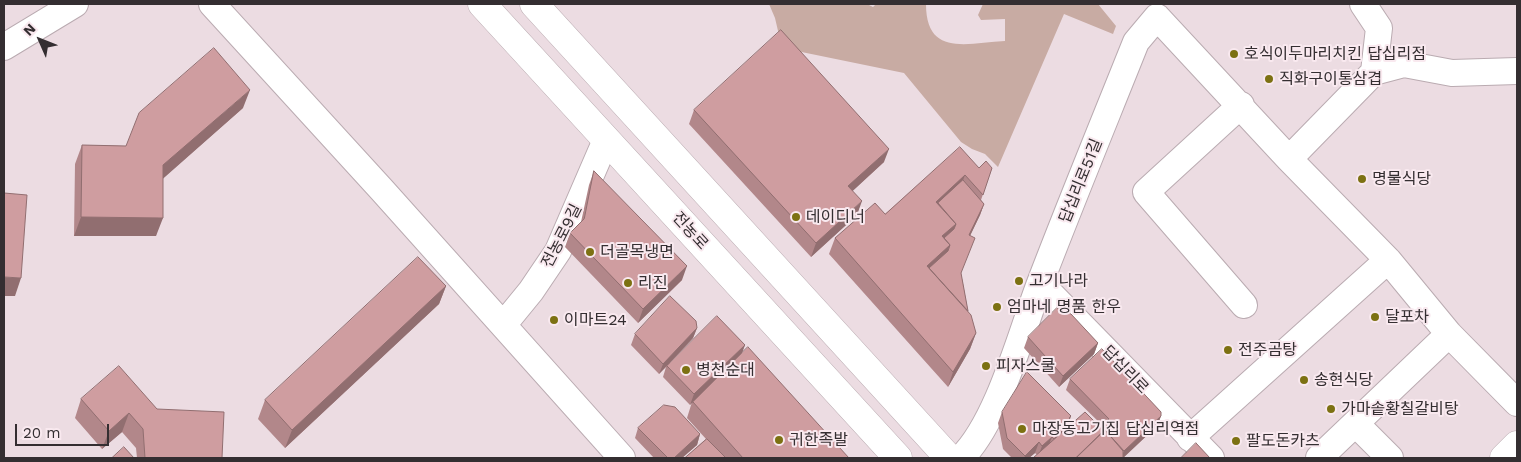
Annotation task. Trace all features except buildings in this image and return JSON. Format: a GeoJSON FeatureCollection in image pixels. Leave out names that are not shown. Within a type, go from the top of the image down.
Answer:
{"type":"FeatureCollection","features":[{"type":"Feature","properties":{"kind":"main road"},"geometry":{"type":"LineString","coordinates":[[534,4],[949,458]]}},
{"type":"Feature","properties":{"kind":"main road","name":"전농로"},"geometry":{"type":"LineString","coordinates":[[486,5],[606,140],[898,458]]}},
{"type":"Feature","properties":{"kind":"main road"},"geometry":{"type":"LineString","coordinates":[[1504,458],[1517,445]]}},
{"type":"Feature","properties":{"kind":"street"},"geometry":{"type":"LineString","coordinates":[[4,47],[75,4]]}},
{"type":"Feature","properties":{"kind":"street"},"geometry":{"type":"LineString","coordinates":[[212,4],[504,324],[622,458]]}},
{"type":"Feature","properties":{"kind":"street"},"geometry":{"type":"LineString","coordinates":[[1363,4],[1379,28],[1374,72]]}},
{"type":"Feature","properties":{"kind":"street","name":"답십리로51길"},"geometry":{"type":"LineString","coordinates":[[961,458],[973,447],[995,403],[1040,283],[1136,42],[1157,17],[1241,105],[1288,159],[1388,260],[1449,334],[1517,403]]}},
{"type":"Feature","properties":{"kind":"street"},"geometry":{"type":"LineString","coordinates":[[1288,159],[1374,72],[1404,64],[1452,73],[1517,72]]}},
{"type":"Feature","properties":{"kind":"street"},"geometry":{"type":"LineString","coordinates":[[1241,105],[1146,192],[1244,306]]}},
{"type":"Feature","properties":{"kind":"street","name":"전농로9길"},"geometry":{"type":"LineString","coordinates":[[504,324],[531,291],[558,251],[606,140]]}},
{"type":"Feature","properties":{"kind":"street"},"geometry":{"type":"LineString","coordinates":[[1190,438],[1388,260]]}},
{"type":"Feature","properties":{"kind":"street","name":"답십리로"},"geometry":{"type":"LineString","coordinates":[[1040,283],[1211,458]]}},
{"type":"Feature","properties":{"kind":"street"},"geometry":{"type":"LineString","coordinates":[[1318,458],[1449,334]]}},
{"type":"Feature","properties":{"kind":"street"},"geometry":{"type":"LineString","coordinates":[[1356,424],[1390,458]]}},
{"type":"Feature","properties":{"kind":"shaded area"},"geometry":{"type":"Polygon","coordinates":[[[769,4],[867,4],[873,7],[876,4],[926,4],[928,21],[933,32],[941,40],[963,44],[1005,41],[1005,19],[981,20],[978,15],[983,4],[1098,4],[1116,26],[1113,34],[1064,14],[998,167],[985,154],[961,142],[904,73],[782,48],[775,18],[769,4]]]}},
{"type":"Feature","properties":{"kind":"place","name":"호식이두마리치킨 답십리점"},"geometry":{"type":"Point","coordinates":[1234,54]}},
{"type":"Feature","properties":{"kind":"place","name":"직화구이통삼겹"},"geometry":{"type":"Point","coordinates":[1269,79]}},
{"type":"Feature","properties":{"kind":"place","name":"명물식당"},"geometry":{"type":"Point","coordinates":[1362,179]}},
{"type":"Feature","properties":{"kind":"place","name":"데이디너"},"geometry":{"type":"Point","coordinates":[796,217]}},
{"type":"Feature","properties":{"kind":"place","name":"더골목냉면"},"geometry":{"type":"Point","coordinates":[590,252]}},
{"type":"Feature","properties":{"kind":"place","name":"고기나라"},"geometry":{"type":"Point","coordinates":[1019,281]}},
{"type":"Feature","properties":{"kind":"place","name":"리진"},"geometry":{"type":"Point","coordinates":[628,283]}},
{"type":"Feature","properties":{"kind":"place","name":"엄마네 명품 한우"},"geometry":{"type":"Point","coordinates":[997,307]}},
{"type":"Feature","properties":{"kind":"place","name":"달포차"},"geometry":{"type":"Point","coordinates":[1375,317]}},
{"type":"Feature","properties":{"kind":"place","name":"이마트24"},"geometry":{"type":"Point","coordinates":[554,320]}},
{"type":"Feature","properties":{"kind":"place","name":"전주곰탕"},"geometry":{"type":"Point","coordinates":[1228,350]}},
{"type":"Feature","properties":{"kind":"place","name":"피자스쿨"},"geometry":{"type":"Point","coordinates":[986,366]}},
{"type":"Feature","properties":{"kind":"place","name":"병천순대"},"geometry":{"type":"Point","coordinates":[686,370]}},
{"type":"Feature","properties":{"kind":"place","name":"송현식당"},"geometry":{"type":"Point","coordinates":[1304,380]}},
{"type":"Feature","properties":{"kind":"place","name":"가마솥황칠갈비탕"},"geometry":{"type":"Point","coordinates":[1331,409]}},
{"type":"Feature","properties":{"kind":"place","name":"마장동고기집 답십리역점"},"geometry":{"type":"Point","coordinates":[1022,429]}},
{"type":"Feature","properties":{"kind":"place","name":"귀한족발"},"geometry":{"type":"Point","coordinates":[779,440]}},
{"type":"Feature","properties":{"kind":"place","name":"팔도돈카츠"},"geometry":{"type":"Point","coordinates":[1236,441]}}]}
